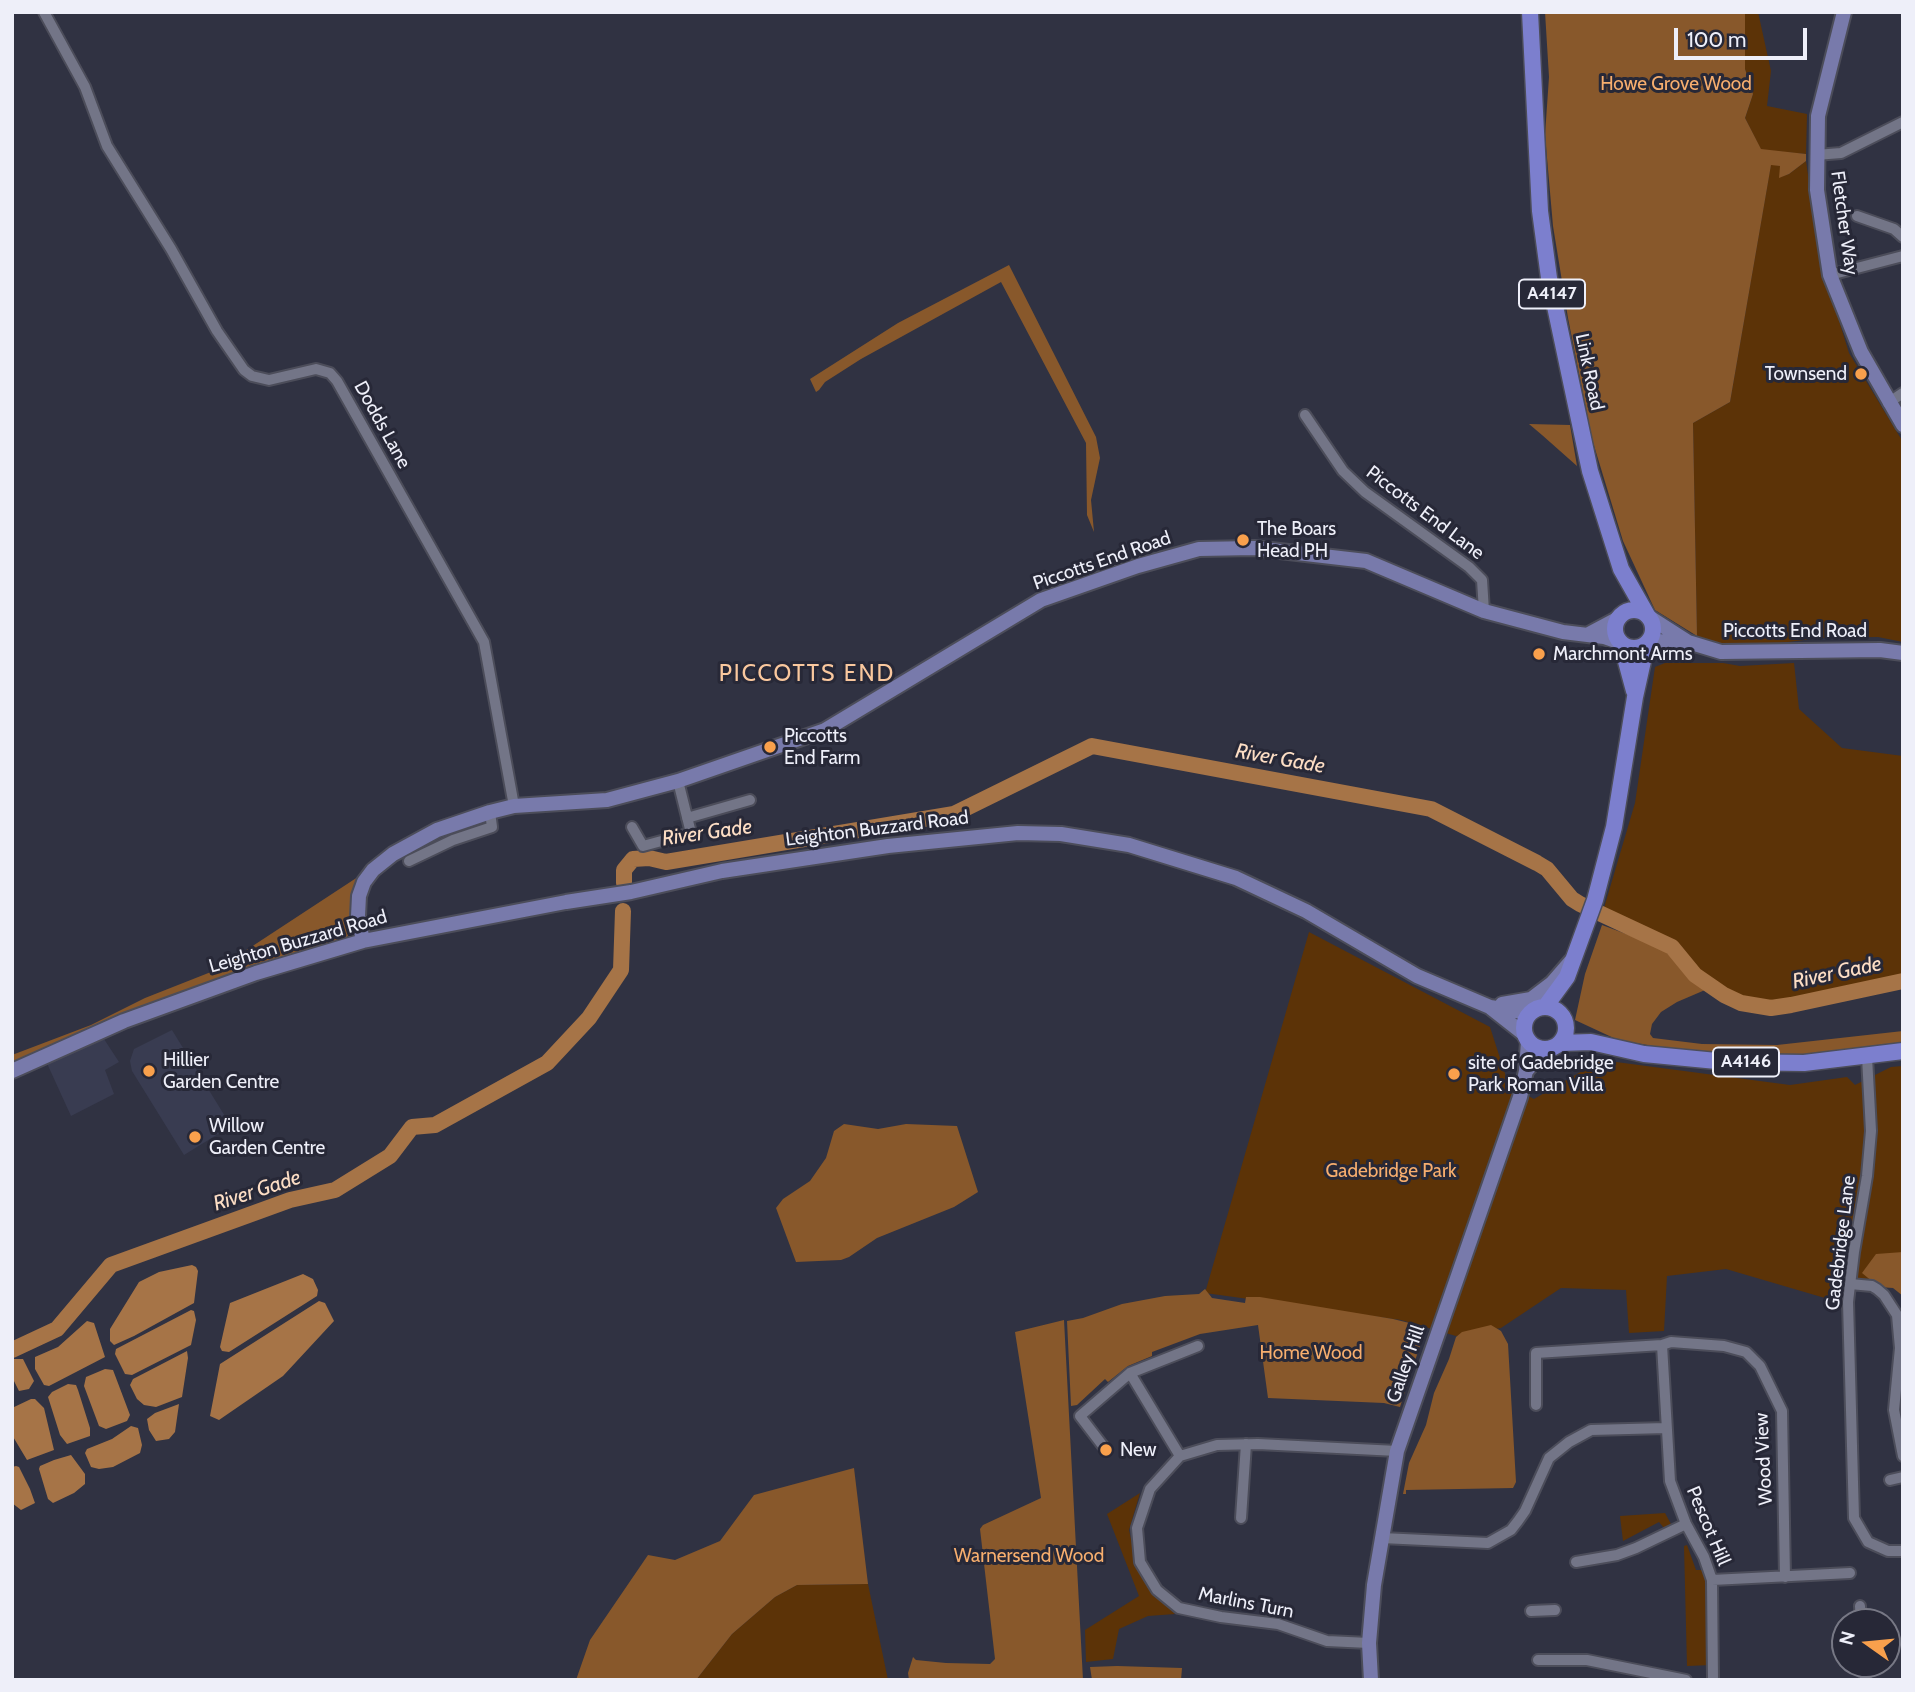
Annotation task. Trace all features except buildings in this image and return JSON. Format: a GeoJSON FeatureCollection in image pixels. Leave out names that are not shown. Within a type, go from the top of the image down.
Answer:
{"type":"FeatureCollection","features":[{"type":"Feature","properties":{"kind":"main road","name":"Link Road"},"geometry":{"type":"LineString","coordinates":[[1530,12],[1540,211],[1549,278],[1587,459],[1621,569],[1653,626],[1635,696],[1614,827],[1595,900],[1567,977],[1562,1000],[1564,1021]]}},
{"type":"Feature","properties":{"kind":"main road","name":"Link Road"},"geometry":{"type":"LineString","coordinates":[[1621,569],[1623,597],[1615,630],[1635,696]]}},
{"type":"Feature","properties":{"kind":"main road"},"geometry":{"type":"LineString","coordinates":[[1619,617],[1633,610],[1648,616]]}},
{"type":"Feature","properties":{"kind":"main road"},"geometry":{"type":"LineString","coordinates":[[1621,643],[1634,648],[1648,642]]}},
{"type":"Feature","properties":{"kind":"main road","name":"Link Road"},"geometry":{"type":"LineString","coordinates":[[1537,1010],[1567,977]]}},
{"type":"Feature","properties":{"kind":"main road"},"geometry":{"type":"LineString","coordinates":[[1552,1008],[1564,1021],[1565,1035],[1553,1046],[1534,1047],[1526,1038],[1524,1026],[1537,1010],[1552,1008]]}},
{"type":"Feature","properties":{"kind":"main road","name":"A4146"},"geometry":{"type":"LineString","coordinates":[[1564,1021],[1591,1042]]}},
{"type":"Feature","properties":{"kind":"main road","name":"A4146"},"geometry":{"type":"LineString","coordinates":[[1553,1046],[1591,1042],[1644,1054],[1727,1062],[1804,1063],[1903,1051]]}},
{"type":"Feature","properties":{"kind":"street","name":"Dodds Lane"},"geometry":{"type":"LineString","coordinates":[[44,12],[85,87],[107,146],[171,249],[217,331],[244,370],[252,376],[269,380],[316,369],[330,373],[337,381],[484,642],[514,806]]}},
{"type":"Feature","properties":{"kind":"street","name":"Fletcher Way"},"geometry":{"type":"LineString","coordinates":[[1844,12],[1818,116],[1816,190],[1830,275],[1861,352],[1903,425]]}},
{"type":"Feature","properties":{"kind":"street"},"geometry":{"type":"LineString","coordinates":[[1816,155],[1841,153],[1903,122]]}},
{"type":"Feature","properties":{"kind":"street"},"geometry":{"type":"LineString","coordinates":[[1857,216],[1894,229],[1903,237]]}},
{"type":"Feature","properties":{"kind":"street"},"geometry":{"type":"LineString","coordinates":[[1830,275],[1903,256]]}},
{"type":"Feature","properties":{"kind":"street"},"geometry":{"type":"LineString","coordinates":[[1888,403],[1903,393]]}},
{"type":"Feature","properties":{"kind":"street","name":"Piccotts End Lane"},"geometry":{"type":"LineString","coordinates":[[1305,415],[1343,471],[1365,492],[1469,567],[1482,580],[1484,611]]}},
{"type":"Feature","properties":{"kind":"street","name":"Piccotts End Road"},"geometry":{"type":"LineString","coordinates":[[363,941],[358,916],[359,896],[373,870],[393,854],[437,830],[490,811],[514,806],[607,800],[678,781],[825,730],[1041,600],[1138,566],[1199,550],[1254,548],[1366,561],[1484,611],[1563,632],[1621,643]]}},
{"type":"Feature","properties":{"kind":"street","name":"Piccotts End Road"},"geometry":{"type":"LineString","coordinates":[[1648,616],[1688,642],[1721,652],[1880,650],[1903,653]]}},
{"type":"Feature","properties":{"kind":"street"},"geometry":{"type":"LineString","coordinates":[[1588,635],[1619,617]]}},
{"type":"Feature","properties":{"kind":"street","name":"Piccotts End Road"},"geometry":{"type":"LineString","coordinates":[[1648,642],[1688,642]]}},
{"type":"Feature","properties":{"kind":"street"},"geometry":{"type":"LineString","coordinates":[[632,827],[643,846],[691,833],[678,781]]}},
{"type":"Feature","properties":{"kind":"street"},"geometry":{"type":"LineString","coordinates":[[687,818],[750,800]]}},
{"type":"Feature","properties":{"kind":"street"},"geometry":{"type":"LineString","coordinates":[[409,861],[492,827],[490,811]]}},
{"type":"Feature","properties":{"kind":"street","name":"Leighton Buzzard Road"},"geometry":{"type":"LineString","coordinates":[[12,1071],[124,1021],[246,977],[363,941],[631,892],[722,871],[953,838],[1018,834],[1061,834],[1129,845],[1236,878],[1306,911],[1417,976],[1490,1007],[1526,1038]]}},
{"type":"Feature","properties":{"kind":"street"},"geometry":{"type":"LineString","coordinates":[[1490,1007],[1531,999],[1552,983],[1575,957]]}},
{"type":"Feature","properties":{"kind":"street","name":"Leighton Buzzard Road"},"geometry":{"type":"LineString","coordinates":[[1490,1007],[1537,1010]]}},
{"type":"Feature","properties":{"kind":"street","name":"Galley Hill"},"geometry":{"type":"LineString","coordinates":[[1371,1680],[1369,1643],[1374,1585],[1397,1451],[1520,1097],[1526,1071],[1526,1038]]}},
{"type":"Feature","properties":{"kind":"street","name":"Galley Hill"},"geometry":{"type":"LineString","coordinates":[[1526,1071],[1553,1046]]}},
{"type":"Feature","properties":{"kind":"street","name":"Gadebridge Lane"},"geometry":{"type":"LineString","coordinates":[[1867,1057],[1872,1107],[1871,1131],[1867,1176],[1850,1284],[1848,1337],[1854,1518],[1868,1542],[1888,1551],[1903,1551]]}},
{"type":"Feature","properties":{"kind":"street"},"geometry":{"type":"LineString","coordinates":[[1850,1284],[1872,1286],[1884,1295],[1897,1315],[1901,1349],[1894,1410],[1903,1456]]}},
{"type":"Feature","properties":{"kind":"street","name":"Wood View"},"geometry":{"type":"LineString","coordinates":[[1536,1405],[1536,1353],[1662,1345],[1671,1342],[1724,1346],[1746,1352],[1760,1366],[1782,1411],[1785,1577]]}},
{"type":"Feature","properties":{"kind":"street","name":"Pescot Hill"},"geometry":{"type":"LineString","coordinates":[[1662,1345],[1670,1481],[1712,1580],[1713,1680]]}},
{"type":"Feature","properties":{"kind":"street"},"geometry":{"type":"LineString","coordinates":[[1103,1446],[1080,1416],[1130,1373],[1198,1346]]}},
{"type":"Feature","properties":{"kind":"street"},"geometry":{"type":"LineString","coordinates":[[1130,1373],[1180,1456],[1217,1445],[1245,1444],[1397,1451]]}},
{"type":"Feature","properties":{"kind":"street"},"geometry":{"type":"LineString","coordinates":[[1382,1538],[1488,1543],[1510,1530],[1518,1521],[1549,1458],[1569,1442],[1591,1430],[1666,1428]]}},
{"type":"Feature","properties":{"kind":"street"},"geometry":{"type":"LineString","coordinates":[[1241,1518],[1245,1444]]}},
{"type":"Feature","properties":{"kind":"street","name":"Marlins Turn"},"geometry":{"type":"LineString","coordinates":[[1180,1456],[1150,1489],[1137,1528],[1140,1562],[1157,1590],[1179,1608],[1221,1617],[1278,1624],[1327,1641],[1369,1643]]}},
{"type":"Feature","properties":{"kind":"street"},"geometry":{"type":"LineString","coordinates":[[1890,1480],[1903,1477]]}},
{"type":"Feature","properties":{"kind":"street"},"geometry":{"type":"LineString","coordinates":[[1576,1562],[1617,1555],[1686,1524]]}},
{"type":"Feature","properties":{"kind":"street"},"geometry":{"type":"LineString","coordinates":[[1712,1580],[1850,1573]]}},
{"type":"Feature","properties":{"kind":"street"},"geometry":{"type":"LineString","coordinates":[[1531,1611],[1555,1610]]}},
{"type":"Feature","properties":{"kind":"street"},"geometry":{"type":"LineString","coordinates":[[1538,1660],[1587,1660],[1642,1675],[1686,1680]]}},
{"type":"Feature","properties":{"kind":"shaded area","name":"Hillier Garden Centre"},"geometry":{"type":"Polygon","coordinates":[[[172,1030],[231,1126],[184,1155],[132,1071],[130,1061],[134,1049],[172,1030]]]}},
{"type":"Feature","properties":{"kind":"shaded area"},"geometry":{"type":"Polygon","coordinates":[[[104,1039],[119,1062],[105,1070],[114,1094],[71,1116],[45,1059],[90,1041],[92,1043],[104,1039]]]}},
{"type":"Feature","properties":{"kind":"shaded area"},"geometry":{"type":"Polygon","coordinates":[[[192,1265],[198,1271],[194,1303],[134,1336],[114,1345],[110,1341],[110,1329],[139,1282],[159,1272],[192,1265]]]}},
{"type":"Feature","properties":{"kind":"shaded area"},"geometry":{"type":"Polygon","coordinates":[[[303,1274],[313,1279],[318,1290],[317,1296],[229,1352],[222,1351],[220,1347],[230,1303],[303,1274]]]}},
{"type":"Feature","properties":{"kind":"shaded area"},"geometry":{"type":"Polygon","coordinates":[[[319,1301],[325,1303],[334,1321],[283,1376],[219,1420],[210,1416],[220,1364],[319,1301]]]}},
{"type":"Feature","properties":{"kind":"shaded area"},"geometry":{"type":"Polygon","coordinates":[[[191,1310],[194,1311],[196,1320],[191,1345],[132,1375],[125,1374],[115,1354],[116,1349],[191,1310]]]}},
{"type":"Feature","properties":{"kind":"shaded area"},"geometry":{"type":"Polygon","coordinates":[[[87,1321],[94,1323],[105,1357],[49,1386],[44,1385],[35,1369],[35,1357],[58,1347],[87,1321]]]}},
{"type":"Feature","properties":{"kind":"shaded area"},"geometry":{"type":"Polygon","coordinates":[[[187,1351],[182,1397],[156,1407],[144,1405],[137,1399],[130,1385],[133,1379],[187,1351]]]}},
{"type":"Feature","properties":{"kind":"shaded area"},"geometry":{"type":"Polygon","coordinates":[[[12,1359],[23,1359],[34,1381],[29,1389],[19,1391],[12,1377],[12,1359]]]}},
{"type":"Feature","properties":{"kind":"shaded area"},"geometry":{"type":"Polygon","coordinates":[[[105,1369],[113,1370],[130,1415],[127,1421],[106,1429],[99,1426],[84,1386],[86,1377],[105,1369]]]}},
{"type":"Feature","properties":{"kind":"shaded area"},"geometry":{"type":"Polygon","coordinates":[[[68,1384],[76,1385],[90,1428],[90,1436],[67,1444],[60,1435],[48,1397],[68,1384]]]}},
{"type":"Feature","properties":{"kind":"shaded area"},"geometry":{"type":"Polygon","coordinates":[[[35,1399],[44,1408],[54,1450],[27,1460],[12,1435],[12,1408],[35,1399]]]}},
{"type":"Feature","properties":{"kind":"shaded area"},"geometry":{"type":"Polygon","coordinates":[[[179,1404],[175,1432],[169,1439],[156,1441],[149,1430],[147,1419],[179,1404]]]}},
{"type":"Feature","properties":{"kind":"shaded area"},"geometry":{"type":"Polygon","coordinates":[[[131,1426],[138,1428],[142,1445],[140,1453],[113,1467],[91,1467],[85,1453],[87,1449],[112,1439],[131,1426]]]}},
{"type":"Feature","properties":{"kind":"shaded area"},"geometry":{"type":"Polygon","coordinates":[[[71,1455],[85,1474],[85,1484],[74,1493],[53,1503],[48,1499],[40,1466],[71,1455]]]}},
{"type":"Feature","properties":{"kind":"shaded area"},"geometry":{"type":"Polygon","coordinates":[[[12,1467],[19,1467],[35,1503],[21,1510],[12,1503],[12,1467]]]}},
{"type":"Feature","properties":{"kind":"green space","name":"Howe Grove Wood"},"geometry":{"type":"Polygon","coordinates":[[[1545,12],[1745,12],[1745,69],[1753,94],[1745,118],[1761,149],[1806,154],[1806,161],[1779,178],[1780,166],[1771,165],[1730,402],[1693,423],[1697,636],[1655,610],[1623,541],[1592,439],[1553,226],[1545,135],[1549,77],[1545,12]]]}},
{"type":"Feature","properties":{"kind":"green space"},"geometry":{"type":"Polygon","coordinates":[[[1745,12],[1758,12],[1771,71],[1767,106],[1807,114],[1806,154],[1761,150],[1745,118],[1753,94],[1745,69],[1745,12]]]}},
{"type":"Feature","properties":{"kind":"green space"},"geometry":{"type":"Polygon","coordinates":[[[1806,161],[1820,259],[1849,353],[1903,442],[1903,642],[1878,637],[1821,638],[1746,647],[1709,642],[1697,636],[1693,423],[1730,402],[1771,164],[1781,166],[1780,177],[1789,174],[1806,161]]]}},
{"type":"Feature","properties":{"kind":"green space"},"geometry":{"type":"Polygon","coordinates":[[[1009,265],[1096,437],[1100,458],[1091,500],[1094,532],[1087,515],[1086,443],[1001,282],[861,359],[825,382],[816,392],[810,379],[898,323],[1009,265]]]}},
{"type":"Feature","properties":{"kind":"green space"},"geometry":{"type":"Polygon","coordinates":[[[1529,424],[1570,425],[1577,466],[1542,435],[1529,424]]]}},
{"type":"Feature","properties":{"kind":"green space"},"geometry":{"type":"Polygon","coordinates":[[[1665,663],[1723,663],[1740,666],[1794,663],[1799,709],[1842,748],[1903,756],[1903,979],[1795,1002],[1762,1004],[1727,992],[1702,973],[1681,946],[1670,939],[1603,913],[1601,918],[1635,803],[1655,667],[1665,663]]]}},
{"type":"Feature","properties":{"kind":"green space"},"geometry":{"type":"Polygon","coordinates":[[[370,869],[356,902],[349,934],[345,940],[12,1064],[12,1055],[91,1025],[145,998],[216,970],[370,869]]]}},
{"type":"Feature","properties":{"kind":"green space"},"geometry":{"type":"Polygon","coordinates":[[[1602,925],[1665,951],[1705,990],[1661,1012],[1652,1024],[1650,1034],[1653,1038],[1702,1044],[1777,1045],[1903,1031],[1903,1045],[1862,1052],[1775,1057],[1671,1049],[1618,1040],[1575,1020],[1585,974],[1602,925]]]}},
{"type":"Feature","properties":{"kind":"green space","name":"Gadebridge Park"},"geometry":{"type":"Polygon","coordinates":[[[1309,932],[1490,1027],[1509,1086],[1534,1099],[1601,1060],[1790,1085],[1847,1077],[1855,1085],[1891,1067],[1903,1066],[1903,1281],[1855,1280],[1853,1263],[1834,1262],[1842,1303],[1726,1269],[1667,1276],[1664,1331],[1629,1333],[1626,1290],[1561,1288],[1501,1328],[1456,1336],[1401,1320],[1205,1293],[1309,932]]]}},
{"type":"Feature","properties":{"kind":"green space"},"geometry":{"type":"Polygon","coordinates":[[[844,1124],[878,1129],[906,1124],[957,1126],[978,1192],[954,1207],[877,1238],[849,1257],[841,1260],[796,1262],[776,1208],[783,1199],[810,1181],[826,1158],[834,1131],[844,1124]]]}},
{"type":"Feature","properties":{"kind":"green space"},"geometry":{"type":"Polygon","coordinates":[[[1903,1252],[1903,1296],[1893,1288],[1879,1287],[1862,1273],[1876,1254],[1903,1252]]]}},
{"type":"Feature","properties":{"kind":"green space","name":"Home Wood"},"geometry":{"type":"Polygon","coordinates":[[[1205,1289],[1212,1298],[1245,1303],[1246,1297],[1260,1297],[1426,1327],[1400,1407],[1384,1403],[1268,1398],[1258,1325],[1200,1334],[1152,1352],[1152,1356],[1128,1366],[1108,1382],[1105,1379],[1077,1405],[1071,1406],[1067,1321],[1122,1304],[1165,1296],[1199,1294],[1205,1289]]]}},
{"type":"Feature","properties":{"kind":"green space","name":"Warnersend Wood"},"geometry":{"type":"Polygon","coordinates":[[[1064,1320],[1083,1680],[909,1680],[908,1673],[913,1657],[916,1660],[946,1663],[990,1664],[995,1659],[980,1529],[983,1525],[1041,1498],[1015,1332],[1064,1320]]]}},
{"type":"Feature","properties":{"kind":"green space"},"geometry":{"type":"Polygon","coordinates":[[[1491,1325],[1501,1331],[1508,1344],[1516,1482],[1513,1488],[1406,1490],[1406,1494],[1403,1494],[1409,1463],[1426,1425],[1434,1393],[1456,1337],[1462,1332],[1491,1325]]]}},
{"type":"Feature","properties":{"kind":"green space"},"geometry":{"type":"Polygon","coordinates":[[[854,1468],[868,1584],[797,1585],[775,1597],[732,1634],[696,1680],[576,1680],[590,1640],[648,1555],[675,1560],[720,1541],[754,1495],[854,1468]]]}},
{"type":"Feature","properties":{"kind":"green space"},"geometry":{"type":"Polygon","coordinates":[[[1140,1493],[1129,1530],[1137,1566],[1146,1583],[1175,1614],[1148,1616],[1119,1629],[1113,1659],[1086,1662],[1085,1630],[1139,1596],[1107,1514],[1140,1493]]]}},
{"type":"Feature","properties":{"kind":"green space"},"geometry":{"type":"Polygon","coordinates":[[[1665,1513],[1671,1524],[1664,1528],[1659,1522],[1623,1541],[1620,1516],[1665,1513]]]}},
{"type":"Feature","properties":{"kind":"green space"},"geometry":{"type":"Polygon","coordinates":[[[1687,1545],[1696,1570],[1704,1570],[1709,1593],[1711,1665],[1687,1666],[1684,1546],[1687,1545]]]}},
{"type":"Feature","properties":{"kind":"green space"},"geometry":{"type":"Polygon","coordinates":[[[868,1584],[888,1680],[696,1680],[732,1634],[775,1597],[797,1585],[868,1584]]]}},
{"type":"Feature","properties":{"kind":"green space"},"geometry":{"type":"Polygon","coordinates":[[[1090,1667],[1182,1668],[1181,1680],[1092,1680],[1090,1667]]]}},
{"type":"Feature","properties":{"kind":"waterway","name":"River Gade"},"geometry":{"type":"LineString","coordinates":[[624,883],[624,870],[633,859],[649,858],[666,862],[954,814],[1092,746],[1431,809],[1547,869],[1572,899],[1580,904],[1672,947],[1695,975],[1741,1003],[1771,1008],[1903,981]]}},
{"type":"Feature","properties":{"kind":"waterway","name":"River Gade"},"geometry":{"type":"LineString","coordinates":[[12,1350],[57,1329],[111,1265],[290,1200],[335,1190],[390,1156],[412,1127],[435,1125],[547,1063],[589,1018],[621,970],[623,911]]}},
{"type":"Feature","properties":{"kind":"place","name":"Townsend"},"geometry":{"type":"Point","coordinates":[1861,374]}},
{"type":"Feature","properties":{"kind":"place","name":"The Boars Head PH"},"geometry":{"type":"Point","coordinates":[1243,540]}},
{"type":"Feature","properties":{"kind":"place","name":"Marchmont Arms"},"geometry":{"type":"Point","coordinates":[1539,654]}},
{"type":"Feature","properties":{"kind":"place","name":"Piccotts End Farm"},"geometry":{"type":"Point","coordinates":[770,747]}},
{"type":"Feature","properties":{"kind":"place","name":"Hillier Garden Centre"},"geometry":{"type":"Point","coordinates":[149,1071]}},
{"type":"Feature","properties":{"kind":"place","name":"site of Gadebridge Park Roman Villa"},"geometry":{"type":"Point","coordinates":[1454,1074]}},
{"type":"Feature","properties":{"kind":"place","name":"Willow Garden Centre"},"geometry":{"type":"Point","coordinates":[195,1137]}},
{"type":"Feature","properties":{"kind":"place","name":"New"},"geometry":{"type":"Point","coordinates":[1106,1450]}},
{"type":"Feature","properties":{"kind":"district","name":"PICCOTTS END"},"geometry":{"type":"Point","coordinates":[807,674]}}]}
